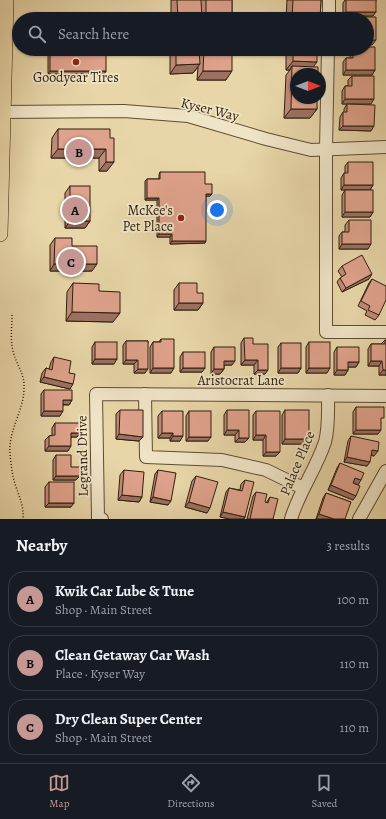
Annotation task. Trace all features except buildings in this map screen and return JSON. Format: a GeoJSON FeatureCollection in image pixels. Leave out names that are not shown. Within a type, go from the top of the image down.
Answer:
{"type":"FeatureCollection","features":[{"type":"Feature","properties":{"kind":"main road"},"geometry":{"type":"LineString","coordinates":[[0,234],[6,0]]}},
{"type":"Feature","properties":{"kind":"street"},"geometry":{"type":"LineString","coordinates":[[329,0],[329,12]]}},
{"type":"Feature","properties":{"kind":"street"},"geometry":{"type":"LineString","coordinates":[[328,56],[326,149],[326,332],[386,332]]}},
{"type":"Feature","properties":{"kind":"street","name":"Kyser Way"},"geometry":{"type":"LineString","coordinates":[[2,112],[124,111],[188,116],[266,139],[311,150],[386,148]]}},
{"type":"Feature","properties":{"kind":"street","name":"Aristocrat Lane"},"geometry":{"type":"LineString","coordinates":[[96,394],[386,396]]}},
{"type":"Feature","properties":{"kind":"street","name":"Legrand Drive"},"geometry":{"type":"LineString","coordinates":[[96,394],[98,519]]}},
{"type":"Feature","properties":{"kind":"street"},"geometry":{"type":"LineString","coordinates":[[145,394],[146,457],[222,460],[266,470],[303,488]]}},
{"type":"Feature","properties":{"kind":"street","name":"Palace Place"},"geometry":{"type":"LineString","coordinates":[[291,519],[295,504],[325,442],[328,425],[328,395]]}},
{"type":"Feature","properties":{"kind":"street"},"geometry":{"type":"LineString","coordinates":[[359,519],[386,471]]}},
{"type":"Feature","properties":{"kind":"path"},"geometry":{"type":"LineString","coordinates":[[12,315],[11,339],[13,352],[24,377],[24,389],[23,399],[13,428],[10,451],[15,483],[23,510],[23,519]]}},
{"type":"Feature","properties":{"kind":"place","name":"Goodyear Tires"},"geometry":{"type":"Point","coordinates":[76,62]}},
{"type":"Feature","properties":{"kind":"place","name":"Clean Getaway Car Wash"},"geometry":{"type":"Point","coordinates":[79,152]}},
{"type":"Feature","properties":{"kind":"place","name":"Kwik Car Lube & Tune"},"geometry":{"type":"Point","coordinates":[75,210]}},
{"type":"Feature","properties":{"kind":"place","name":"McKee's Pet Place"},"geometry":{"type":"Point","coordinates":[181,218]}},
{"type":"Feature","properties":{"kind":"place","name":"Dry Clean Super Center"},"geometry":{"type":"Point","coordinates":[71,262]}}]}
